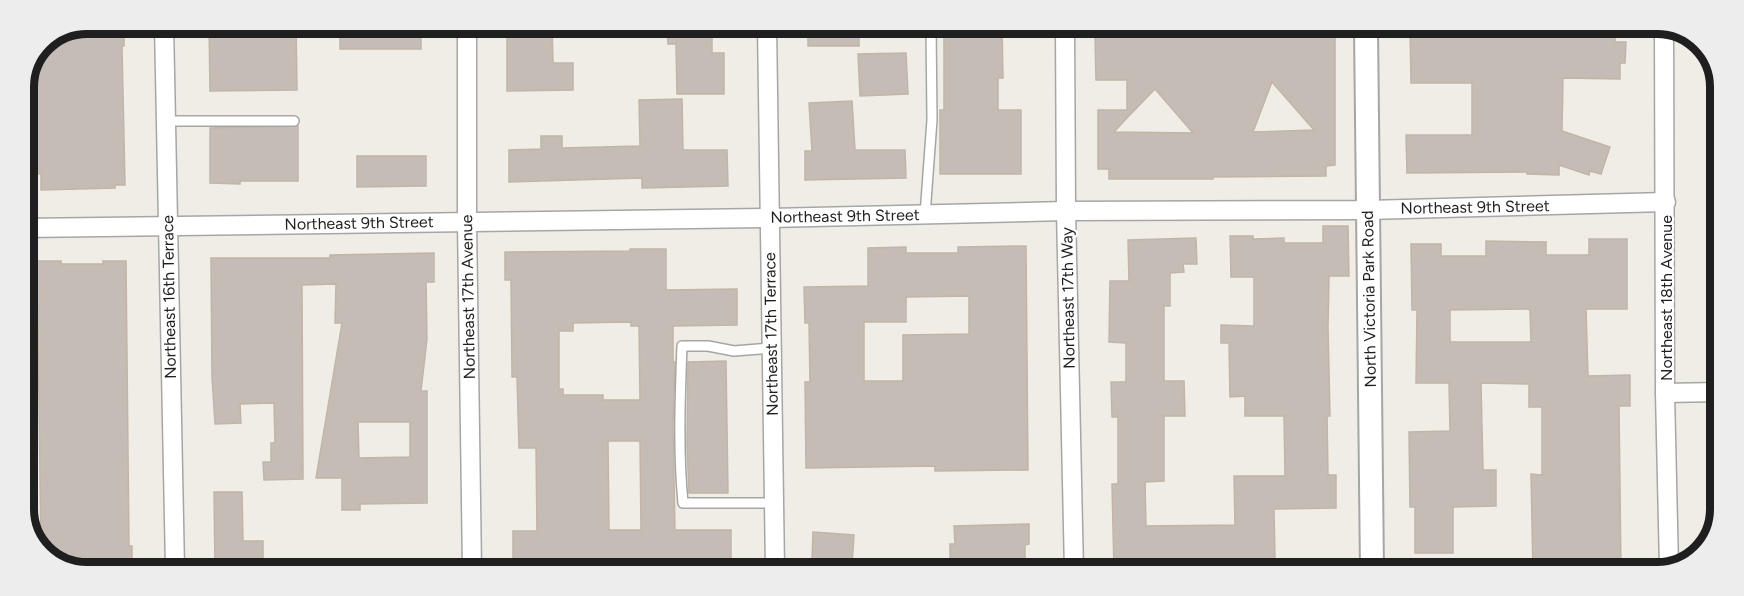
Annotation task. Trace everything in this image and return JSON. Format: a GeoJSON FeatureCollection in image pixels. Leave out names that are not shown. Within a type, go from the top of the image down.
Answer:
{"type":"FeatureCollection","features":[{"type":"Feature","properties":{"kind":"street","name":"Northeast 16th Terrace"},"geometry":{"type":"LineString","coordinates":[[164,34],[175,562]]}},
{"type":"Feature","properties":{"kind":"street","name":"Northeast 17th Avenue"},"geometry":{"type":"LineString","coordinates":[[466,34],[466,222],[472,562]]}},
{"type":"Feature","properties":{"kind":"street","name":"Northeast 17th Terrace"},"geometry":{"type":"LineString","coordinates":[[767,34],[775,562]]}},
{"type":"Feature","properties":{"kind":"street","name":"Northeast 17th Way"},"geometry":{"type":"LineString","coordinates":[[1065,34],[1066,211],[1074,562]]}},
{"type":"Feature","properties":{"kind":"street","name":"North Victoria Park Road"},"geometry":{"type":"LineString","coordinates":[[1366,34],[1372,562]]}},
{"type":"Feature","properties":{"kind":"street","name":"Northeast 18th Avenue"},"geometry":{"type":"LineString","coordinates":[[1664,35],[1665,393],[1669,560]]}},
{"type":"Feature","properties":{"kind":"street","name":"Northeast 9th Street"},"geometry":{"type":"LineString","coordinates":[[34,228],[770,218],[1066,211],[1368,210],[1666,202]]}},
{"type":"Feature","properties":{"kind":"street"},"geometry":{"type":"LineString","coordinates":[[1665,393],[1710,392]]}},
{"type":"Feature","properties":{"kind":"lane"},"geometry":{"type":"LineString","coordinates":[[926,214],[932,120],[931,34]]}},
{"type":"Feature","properties":{"kind":"lane"},"geometry":{"type":"LineString","coordinates":[[166,121],[294,121]]}},
{"type":"Feature","properties":{"kind":"lane"},"geometry":{"type":"LineString","coordinates":[[772,348],[734,351],[708,346],[682,346],[681,487],[683,503],[774,503]]}},
{"type":"Feature","properties":{"kind":"building"},"geometry":{"type":"Polygon","coordinates":[[[124,34],[124,46],[122,46],[125,185],[115,185],[115,188],[41,190],[41,174],[37,174],[36,76],[43,58],[58,43],[77,36],[124,34]]]}},
{"type":"Feature","properties":{"kind":"building"},"geometry":{"type":"Polygon","coordinates":[[[209,34],[296,34],[297,90],[210,91],[209,34]]]}},
{"type":"Feature","properties":{"kind":"building"},"geometry":{"type":"Polygon","coordinates":[[[340,34],[421,34],[421,49],[340,49],[340,34]]]}},
{"type":"Feature","properties":{"kind":"building"},"geometry":{"type":"Polygon","coordinates":[[[507,34],[552,34],[553,63],[573,63],[573,90],[507,91],[507,34]]]}},
{"type":"Feature","properties":{"kind":"building"},"geometry":{"type":"Polygon","coordinates":[[[667,34],[712,34],[712,53],[724,53],[724,94],[677,94],[676,44],[668,44],[667,34]]]}},
{"type":"Feature","properties":{"kind":"building"},"geometry":{"type":"Polygon","coordinates":[[[808,34],[859,34],[859,46],[808,46],[808,34]]]}},
{"type":"Feature","properties":{"kind":"building"},"geometry":{"type":"Polygon","coordinates":[[[947,34],[1002,34],[1003,78],[998,78],[998,110],[1021,110],[1021,174],[940,174],[940,110],[944,110],[944,36],[947,34]]]}},
{"type":"Feature","properties":{"kind":"building"},"geometry":{"type":"Polygon","coordinates":[[[1335,34],[1335,165],[1326,166],[1326,176],[1109,179],[1109,169],[1098,169],[1098,110],[1127,110],[1127,80],[1096,80],[1095,36],[1335,34]],[[1272,82],[1253,132],[1314,130],[1272,82]],[[1155,89],[1114,132],[1193,133],[1155,89]]]}},
{"type":"Feature","properties":{"kind":"building"},"geometry":{"type":"Polygon","coordinates":[[[1410,34],[1615,34],[1615,42],[1626,42],[1625,63],[1620,63],[1620,79],[1563,78],[1562,131],[1610,147],[1601,174],[1590,171],[1589,175],[1559,165],[1559,175],[1527,174],[1527,172],[1407,173],[1406,135],[1472,135],[1472,83],[1411,83],[1410,34]]]}},
{"type":"Feature","properties":{"kind":"building"},"geometry":{"type":"Polygon","coordinates":[[[906,53],[908,94],[860,96],[858,54],[906,53]]]}},
{"type":"Feature","properties":{"kind":"building"},"geometry":{"type":"Polygon","coordinates":[[[682,99],[683,150],[727,150],[728,186],[642,188],[642,178],[509,182],[509,150],[541,149],[541,136],[562,136],[562,148],[640,146],[639,100],[682,99]]]}},
{"type":"Feature","properties":{"kind":"building"},"geometry":{"type":"Polygon","coordinates":[[[852,101],[855,150],[905,150],[906,178],[805,180],[805,151],[812,151],[809,103],[852,101]]]}},
{"type":"Feature","properties":{"kind":"building"},"geometry":{"type":"Polygon","coordinates":[[[298,126],[298,181],[210,183],[210,128],[298,126]]]}},
{"type":"Feature","properties":{"kind":"building"},"geometry":{"type":"Polygon","coordinates":[[[357,156],[426,156],[426,186],[357,187],[357,156]]]}},
{"type":"Feature","properties":{"kind":"building"},"geometry":{"type":"Polygon","coordinates":[[[1323,226],[1348,226],[1349,276],[1329,276],[1328,475],[1336,475],[1336,508],[1274,509],[1275,559],[1114,562],[1112,484],[1118,484],[1118,417],[1112,417],[1111,382],[1126,382],[1126,343],[1109,342],[1110,281],[1129,281],[1128,240],[1196,238],[1197,264],[1183,264],[1184,272],[1170,273],[1170,306],[1164,306],[1164,381],[1184,381],[1185,416],[1164,416],[1164,481],[1145,482],[1146,526],[1235,525],[1234,476],[1285,476],[1284,416],[1245,416],[1245,396],[1230,397],[1229,343],[1221,343],[1221,325],[1254,326],[1254,277],[1231,277],[1230,236],[1253,236],[1253,239],[1284,238],[1284,243],[1323,243],[1323,226]]]}},
{"type":"Feature","properties":{"kind":"building"},"geometry":{"type":"Polygon","coordinates":[[[1589,239],[1627,239],[1627,309],[1586,309],[1588,376],[1630,375],[1630,406],[1619,406],[1621,562],[1533,562],[1531,474],[1542,475],[1542,407],[1529,407],[1529,384],[1481,383],[1483,470],[1496,470],[1496,506],[1453,507],[1453,553],[1415,553],[1415,507],[1410,507],[1409,432],[1450,431],[1449,383],[1416,383],[1417,310],[1412,310],[1411,244],[1441,244],[1441,256],[1486,256],[1486,241],[1546,242],[1546,255],[1589,255],[1589,239]],[[1450,310],[1450,342],[1531,342],[1530,310],[1450,310]]]}},
{"type":"Feature","properties":{"kind":"building"},"geometry":{"type":"Polygon","coordinates":[[[1026,246],[1028,470],[935,471],[935,466],[806,468],[805,382],[810,382],[809,323],[805,323],[804,287],[868,286],[868,248],[906,247],[906,253],[958,253],[958,247],[1026,246]],[[969,296],[906,297],[906,322],[864,322],[864,381],[903,381],[903,335],[969,334],[969,296]]]}},
{"type":"Feature","properties":{"kind":"building"},"geometry":{"type":"Polygon","coordinates":[[[666,249],[666,290],[737,289],[737,325],[673,326],[675,530],[731,530],[731,560],[513,562],[513,531],[537,531],[536,448],[519,448],[517,377],[512,377],[511,280],[505,280],[505,252],[666,249]],[[631,322],[573,323],[573,331],[559,331],[559,389],[563,389],[563,395],[603,395],[603,400],[640,400],[639,326],[631,326],[631,322]],[[608,441],[609,530],[641,530],[640,441],[608,441]]]}},
{"type":"Feature","properties":{"kind":"building"},"geometry":{"type":"Polygon","coordinates":[[[434,253],[434,282],[426,282],[427,339],[421,391],[427,391],[427,503],[360,504],[360,510],[342,510],[342,478],[316,478],[342,323],[335,323],[336,284],[302,285],[303,479],[264,480],[263,462],[271,462],[271,443],[275,443],[274,403],[240,404],[241,423],[215,424],[212,377],[211,258],[330,258],[330,255],[434,253]],[[358,422],[359,458],[410,457],[410,422],[358,422]]]}},
{"type":"Feature","properties":{"kind":"building"},"geometry":{"type":"Polygon","coordinates":[[[37,261],[61,261],[61,264],[103,264],[103,261],[126,261],[129,546],[132,546],[132,562],[74,560],[58,553],[45,541],[41,533],[37,261]]]}},
{"type":"Feature","properties":{"kind":"building"},"geometry":{"type":"Polygon","coordinates":[[[726,361],[728,493],[689,493],[688,362],[726,361]]]}},
{"type":"Feature","properties":{"kind":"building"},"geometry":{"type":"Polygon","coordinates":[[[214,492],[242,492],[243,541],[263,541],[263,562],[215,562],[214,492]]]}},
{"type":"Feature","properties":{"kind":"building"},"geometry":{"type":"Polygon","coordinates":[[[1029,524],[1029,544],[1025,545],[1025,562],[950,562],[950,544],[955,544],[954,526],[1029,524]]]}},
{"type":"Feature","properties":{"kind":"building"},"geometry":{"type":"Polygon","coordinates":[[[813,532],[854,535],[852,562],[812,562],[813,532]]]}}]}
